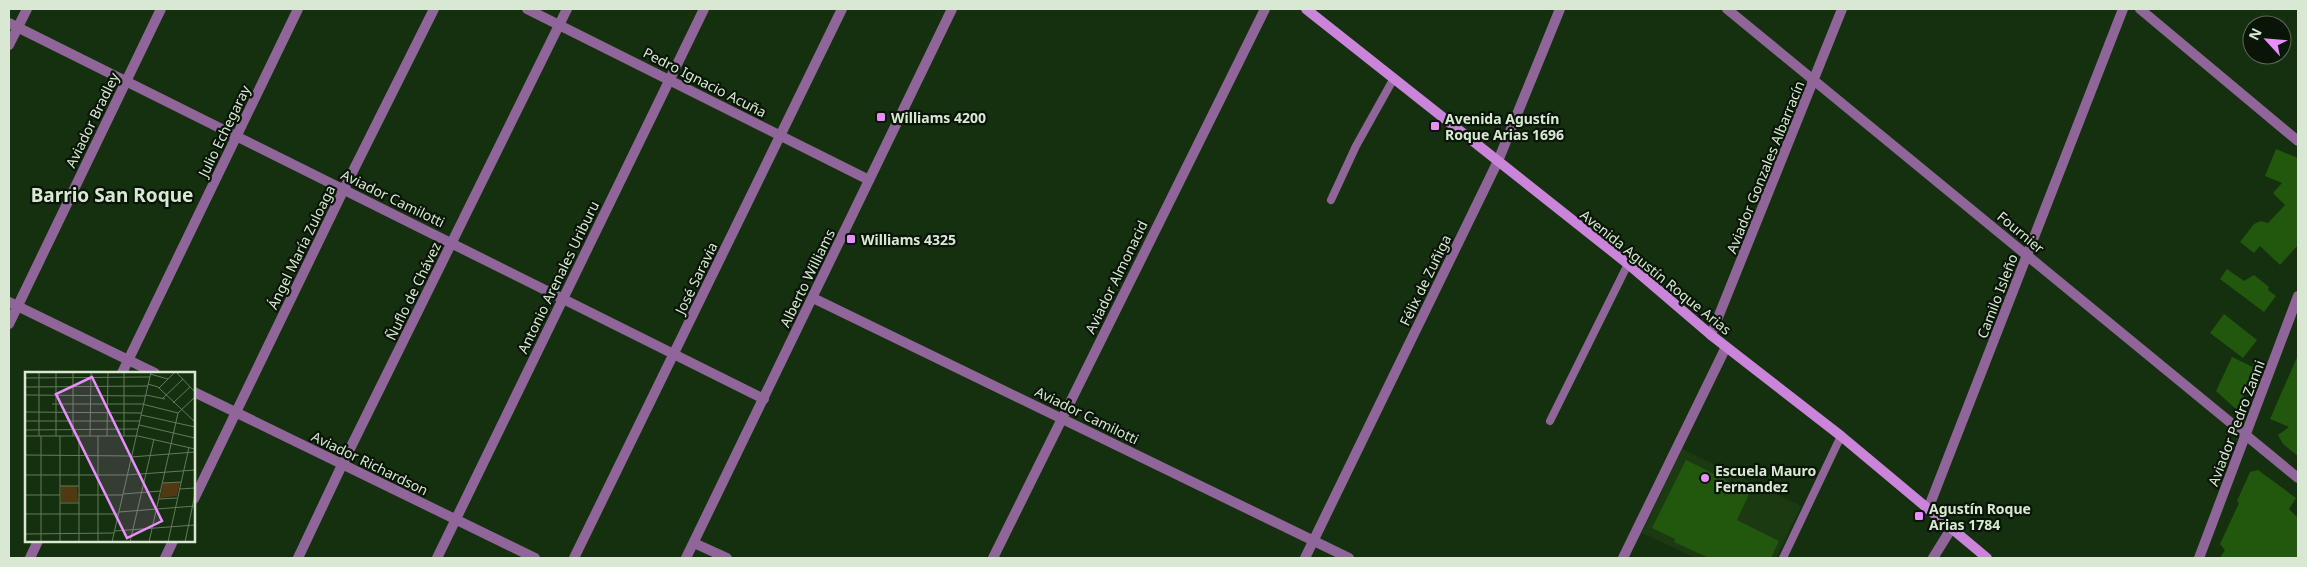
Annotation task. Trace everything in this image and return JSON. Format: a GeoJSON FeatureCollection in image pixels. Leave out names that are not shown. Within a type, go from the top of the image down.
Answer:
{"type":"FeatureCollection","features":[{"type":"Feature","properties":{"kind":"main road","name":"Avenida Agustín Roque Arias"},"geometry":{"type":"LineString","coordinates":[[1306,9],[1628,264],[1711,335],[1841,436],[1987,558]]}},
{"type":"Feature","properties":{"kind":"street"},"geometry":{"type":"LineString","coordinates":[[9,45],[13,26],[27,9]]}},
{"type":"Feature","properties":{"kind":"street","name":"Aviador Bradley"},"geometry":{"type":"LineString","coordinates":[[9,324],[13,304],[161,9]]}},
{"type":"Feature","properties":{"kind":"street","name":"Julio Echegaray"},"geometry":{"type":"LineString","coordinates":[[122,372],[298,9]]}},
{"type":"Feature","properties":{"kind":"street","name":"Ángel María Zuloaga"},"geometry":{"type":"LineString","coordinates":[[195,497],[344,189],[434,9]]}},
{"type":"Feature","properties":{"kind":"street","name":"Pedro Ignacio Acuña"},"geometry":{"type":"LineString","coordinates":[[527,9],[869,180]]}},
{"type":"Feature","properties":{"kind":"street","name":"Ñuflo de Chávez"},"geometry":{"type":"LineString","coordinates":[[298,558],[567,9]]}},
{"type":"Feature","properties":{"kind":"street","name":"Antonio Arenales Uriburu"},"geometry":{"type":"LineString","coordinates":[[437,558],[704,9]]}},
{"type":"Feature","properties":{"kind":"street","name":"José Saravia"},"geometry":{"type":"LineString","coordinates":[[574,558],[842,9]]}},
{"type":"Feature","properties":{"kind":"street","name":"Alberto Williams"},"geometry":{"type":"LineString","coordinates":[[686,558],[952,9]]}},
{"type":"Feature","properties":{"kind":"street","name":"Aviador Almonacid"},"geometry":{"type":"LineString","coordinates":[[993,558],[1265,9]]}},
{"type":"Feature","properties":{"kind":"street","name":"Félix de Zuñiga"},"geometry":{"type":"LineString","coordinates":[[1305,558],[1498,161],[1560,9]]}},
{"type":"Feature","properties":{"kind":"street","name":"Fournier"},"geometry":{"type":"LineString","coordinates":[[1727,9],[2298,478]]}},
{"type":"Feature","properties":{"kind":"street","name":"Aviador Gonzales Albarracín"},"geometry":{"type":"LineString","coordinates":[[1711,335],[1842,9]]}},
{"type":"Feature","properties":{"kind":"street","name":"Camilo Isleño"},"geometry":{"type":"LineString","coordinates":[[1928,509],[2123,9]]}},
{"type":"Feature","properties":{"kind":"street"},"geometry":{"type":"LineString","coordinates":[[2140,9],[2298,141]]}},
{"type":"Feature","properties":{"kind":"street","name":"Aviador Camilotti"},"geometry":{"type":"LineString","coordinates":[[13,26],[452,242],[764,399]]}},
{"type":"Feature","properties":{"kind":"street","name":"Aviador Pedro Zanni"},"geometry":{"type":"LineString","coordinates":[[2199,558],[2298,296]]}},
{"type":"Feature","properties":{"kind":"street","name":"Aviador Camilotti"},"geometry":{"type":"LineString","coordinates":[[813,298],[1349,558]]}},
{"type":"Feature","properties":{"kind":"street"},"geometry":{"type":"LineString","coordinates":[[13,304],[153,372]]}},
{"type":"Feature","properties":{"kind":"street"},"geometry":{"type":"LineString","coordinates":[[1623,558],[1726,347]]}},
{"type":"Feature","properties":{"kind":"street","name":"Aviador Richardson"},"geometry":{"type":"LineString","coordinates":[[195,392],[535,558]]}},
{"type":"Feature","properties":{"kind":"street"},"geometry":{"type":"LineString","coordinates":[[1933,558],[1951,529]]}},
{"type":"Feature","properties":{"kind":"street"},"geometry":{"type":"LineString","coordinates":[[30,558],[38,542]]}},
{"type":"Feature","properties":{"kind":"street"},"geometry":{"type":"LineString","coordinates":[[165,558],[173,542]]}},
{"type":"Feature","properties":{"kind":"street"},"geometry":{"type":"LineString","coordinates":[[694,543],[726,558]]}},
{"type":"Feature","properties":{"kind":"lane"},"geometry":{"type":"LineString","coordinates":[[1331,200],[1356,146],[1394,78]]}},
{"type":"Feature","properties":{"kind":"lane"},"geometry":{"type":"LineString","coordinates":[[1550,421],[1628,264]]}},
{"type":"Feature","properties":{"kind":"lane"},"geometry":{"type":"LineString","coordinates":[[1783,558],[1841,436]]}},
{"type":"Feature","properties":{"kind":"shaded area","name":"Escuela Mauro Fernandez"},"geometry":{"type":"Polygon","coordinates":[[[1682,449],[1801,506],[1776,558],[1696,558],[1642,533],[1682,449]]]}},
{"type":"Feature","properties":{"kind":"building"},"geometry":{"type":"Polygon","coordinates":[[[2276,149],[2298,158],[2298,245],[2280,265],[2260,246],[2254,253],[2240,242],[2254,224],[2261,221],[2268,223],[2285,205],[2273,193],[2282,183],[2265,176],[2276,149]]]}},
{"type":"Feature","properties":{"kind":"building"},"geometry":{"type":"Polygon","coordinates":[[[2227,269],[2244,281],[2254,275],[2269,287],[2268,290],[2276,296],[2264,312],[2220,279],[2227,269]]]}},
{"type":"Feature","properties":{"kind":"building"},"geometry":{"type":"Polygon","coordinates":[[[2224,314],[2257,340],[2243,358],[2210,333],[2224,314]]]}},
{"type":"Feature","properties":{"kind":"building"},"geometry":{"type":"Polygon","coordinates":[[[2298,355],[2298,456],[2283,444],[2278,435],[2289,427],[2270,419],[2298,355]]]}},
{"type":"Feature","properties":{"kind":"building"},"geometry":{"type":"Polygon","coordinates":[[[2232,357],[2257,369],[2237,410],[2216,391],[2232,357]]]}},
{"type":"Feature","properties":{"kind":"building","name":"Escuela Mauro Fernandez"},"geometry":{"type":"Polygon","coordinates":[[[1686,460],[1750,492],[1737,520],[1779,541],[1771,558],[1709,558],[1674,542],[1675,539],[1652,528],[1686,460]]]}},
{"type":"Feature","properties":{"kind":"building"},"geometry":{"type":"Polygon","coordinates":[[[2258,470],[2296,498],[2289,509],[2298,518],[2298,558],[2220,558],[2225,550],[2220,544],[2239,503],[2237,501],[2250,472],[2258,470]]]}},
{"type":"Feature","properties":{"kind":"place","name":"Williams 4200"},"geometry":{"type":"Point","coordinates":[881,117]}},
{"type":"Feature","properties":{"kind":"place","name":"Avenida Agustín Roque Arias 1696"},"geometry":{"type":"Point","coordinates":[1435,126]}},
{"type":"Feature","properties":{"kind":"place","name":"Williams 4325"},"geometry":{"type":"Point","coordinates":[851,239]}},
{"type":"Feature","properties":{"kind":"place","name":"Escuela Mauro Fernandez"},"geometry":{"type":"Point","coordinates":[1705,478]}},
{"type":"Feature","properties":{"kind":"place","name":"Agustín Roque Arias 1784"},"geometry":{"type":"Point","coordinates":[1919,516]}},
{"type":"Feature","properties":{"kind":"district","name":"Barrio San Roque"},"geometry":{"type":"Point","coordinates":[112,195]}}]}
